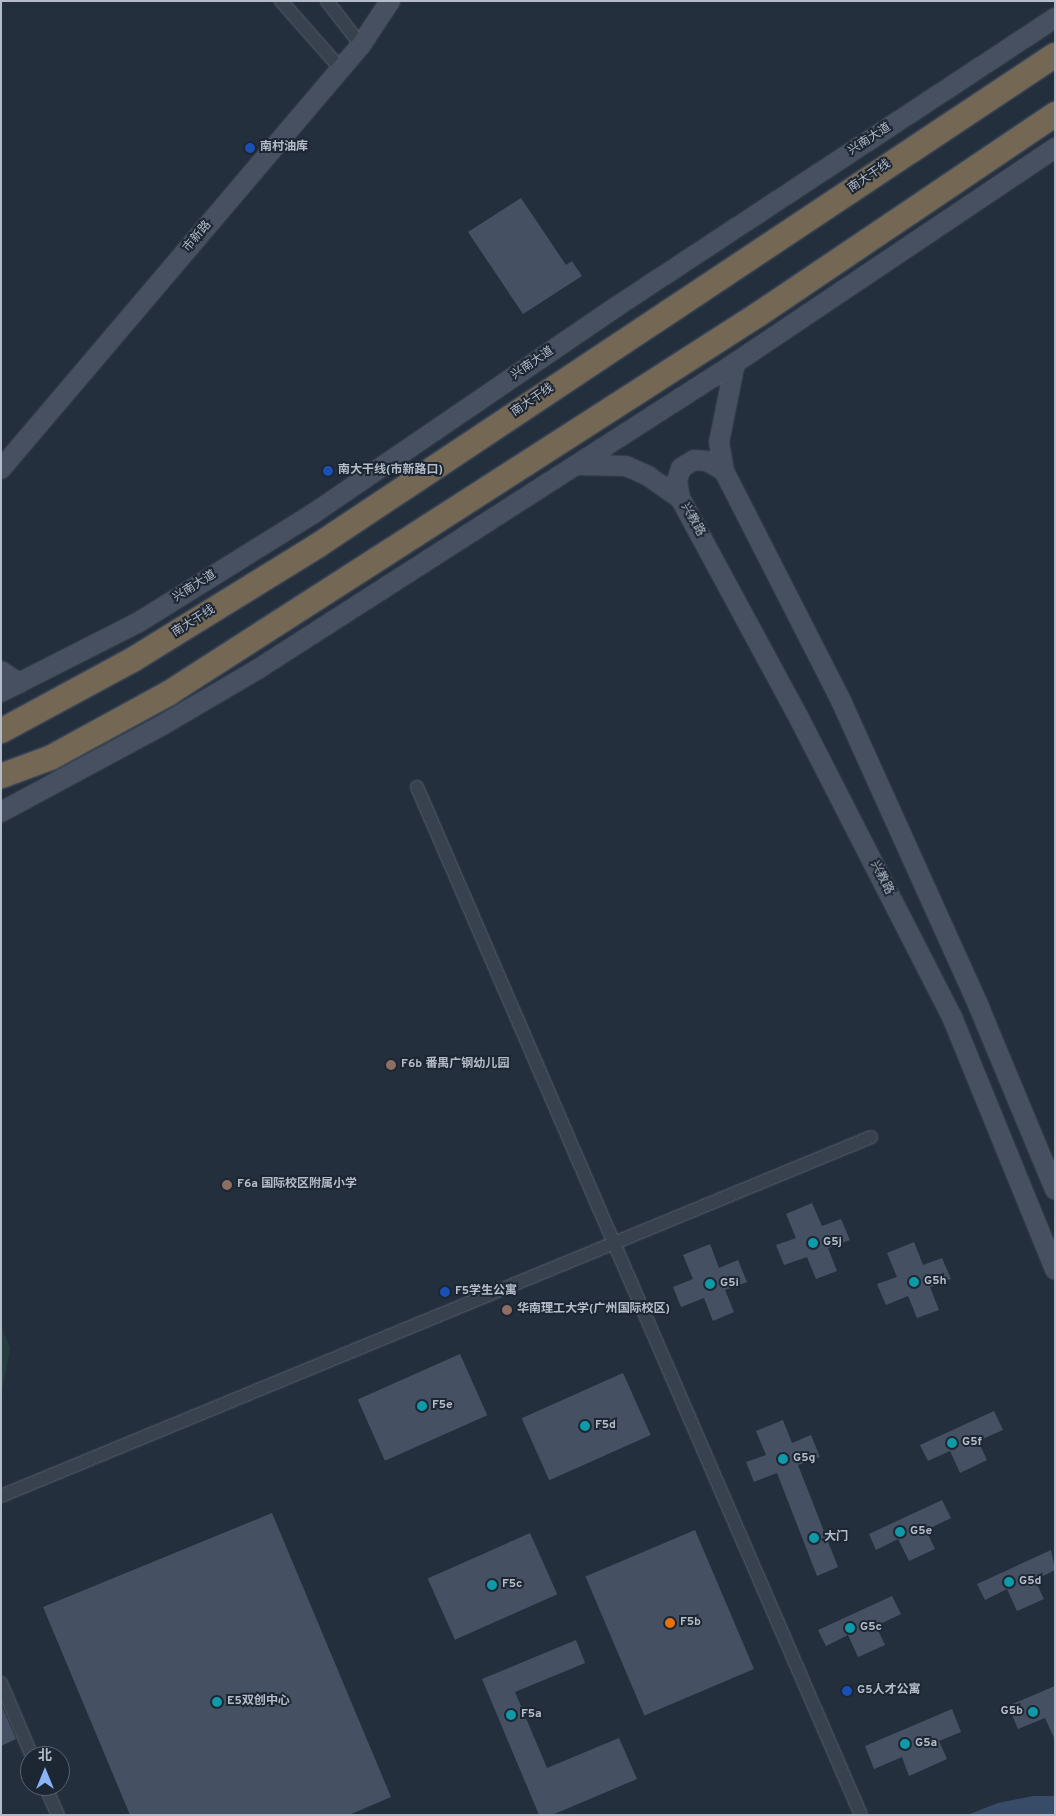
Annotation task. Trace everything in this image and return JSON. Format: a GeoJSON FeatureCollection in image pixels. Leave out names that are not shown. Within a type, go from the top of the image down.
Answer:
{"type":"FeatureCollection","features":[{"type":"Feature","properties":{"kind":"highway","name":"南大干线"},"geometry":{"type":"LineString","coordinates":[[1,731],[134,658],[317,546],[1055,54]]}},
{"type":"Feature","properties":{"kind":"highway"},"geometry":{"type":"LineString","coordinates":[[1,791],[50,758],[196,676],[759,314],[1055,114]]}},
{"type":"Feature","properties":{"kind":"highway"},"geometry":{"type":"LineString","coordinates":[[1,712],[134,658]]}},
{"type":"Feature","properties":{"kind":"highway"},"geometry":{"type":"LineString","coordinates":[[1,776],[50,758]]}},
{"type":"Feature","properties":{"kind":"street"},"geometry":{"type":"LineString","coordinates":[[281,1],[341,70]]}},
{"type":"Feature","properties":{"kind":"street"},"geometry":{"type":"LineString","coordinates":[[327,1],[361,45]]}},
{"type":"Feature","properties":{"kind":"street","name":"市新路"},"geometry":{"type":"LineString","coordinates":[[1,469],[341,70],[361,45],[390,1]]}},
{"type":"Feature","properties":{"kind":"street","name":"兴南大道"},"geometry":{"type":"LineString","coordinates":[[1,692],[139,622],[314,512],[627,300],[1055,18]]}},
{"type":"Feature","properties":{"kind":"street"},"geometry":{"type":"LineString","coordinates":[[1,812],[161,726],[258,669],[735,363],[1055,148]]}},
{"type":"Feature","properties":{"kind":"street"},"geometry":{"type":"LineString","coordinates":[[735,363],[719,442],[724,471],[842,703],[979,1008],[1055,1190]]}},
{"type":"Feature","properties":{"kind":"street"},"geometry":{"type":"LineString","coordinates":[[680,498],[677,481],[681,468],[694,460],[707,461],[724,471]]}},
{"type":"Feature","properties":{"kind":"street"},"geometry":{"type":"LineString","coordinates":[[576,465],[626,466],[648,476],[680,498]]}},
{"type":"Feature","properties":{"kind":"street","name":"兴教路"},"geometry":{"type":"LineString","coordinates":[[680,498],[800,720],[952,1017],[1055,1270]]}},
{"type":"Feature","properties":{"kind":"street"},"geometry":{"type":"LineString","coordinates":[[1,672],[19,682]]}},
{"type":"Feature","properties":{"kind":"street"},"geometry":{"type":"LineString","coordinates":[[418,787],[860,1811]]}},
{"type":"Feature","properties":{"kind":"street"},"geometry":{"type":"LineString","coordinates":[[1,1496],[616,1244],[871,1137]]}},
{"type":"Feature","properties":{"kind":"street"},"geometry":{"type":"LineString","coordinates":[[1,1683],[28,1746]]}},
{"type":"Feature","properties":{"kind":"street"},"geometry":{"type":"LineString","coordinates":[[49,1796],[58,1815]]}},
{"type":"Feature","properties":{"kind":"green space"},"geometry":{"type":"Polygon","coordinates":[[[1,1326],[10,1348],[1,1398],[1,1326]]]}},
{"type":"Feature","properties":{"kind":"water"},"geometry":{"type":"Polygon","coordinates":[[[1033,1796],[1055,1796],[1055,1815],[967,1815],[998,1803],[1033,1796]]]}},
{"type":"Feature","properties":{"kind":"building"},"geometry":{"type":"Polygon","coordinates":[[[521,198],[566,265],[572,261],[582,276],[523,314],[468,232],[521,198]]]}},
{"type":"Feature","properties":{"kind":"building","name":"G5j"},"geometry":{"type":"Polygon","coordinates":[[[812,1203],[822,1226],[841,1219],[850,1240],[828,1248],[837,1271],[816,1279],[807,1257],[784,1265],[776,1245],[796,1238],[786,1214],[812,1203]]]}},
{"type":"Feature","properties":{"kind":"building","name":"G5h"},"geometry":{"type":"Polygon","coordinates":[[[914,1242],[923,1265],[942,1258],[951,1279],[930,1287],[939,1310],[917,1318],[908,1296],[886,1305],[877,1284],[897,1277],[887,1253],[914,1242]]]}},
{"type":"Feature","properties":{"kind":"building","name":"G5i"},"geometry":{"type":"Polygon","coordinates":[[[710,1244],[719,1268],[738,1260],[747,1282],[725,1290],[734,1312],[713,1321],[704,1298],[681,1307],[673,1287],[693,1279],[683,1255],[710,1244]]]}},
{"type":"Feature","properties":{"kind":"building","name":"F5e"},"geometry":{"type":"Polygon","coordinates":[[[460,1354],[487,1415],[385,1461],[358,1400],[460,1354]]]}},
{"type":"Feature","properties":{"kind":"building","name":"F5d"},"geometry":{"type":"Polygon","coordinates":[[[623,1373],[651,1435],[549,1480],[522,1418],[623,1373]]]}},
{"type":"Feature","properties":{"kind":"building","name":"G5f"},"geometry":{"type":"Polygon","coordinates":[[[994,1411],[1003,1430],[978,1441],[987,1460],[960,1473],[950,1451],[928,1461],[920,1445],[994,1411]]]}},
{"type":"Feature","properties":{"kind":"building"},"geometry":{"type":"Polygon","coordinates":[[[783,1420],[792,1443],[811,1435],[820,1457],[798,1465],[838,1567],[817,1576],[777,1473],[754,1482],[746,1462],[766,1455],[756,1431],[783,1420]]]}},
{"type":"Feature","properties":{"kind":"building","name":"G5e"},"geometry":{"type":"Polygon","coordinates":[[[942,1500],[951,1518],[926,1530],[935,1549],[909,1561],[898,1539],[876,1550],[869,1534],[942,1500]]]}},
{"type":"Feature","properties":{"kind":"building","name":"E5双创中心"},"geometry":{"type":"Polygon","coordinates":[[[272,1513],[391,1797],[349,1815],[130,1815],[43,1607],[272,1513]]]}},
{"type":"Feature","properties":{"kind":"building","name":"F5b"},"geometry":{"type":"Polygon","coordinates":[[[695,1530],[754,1669],[644,1715],[585,1576],[695,1530]]]}},
{"type":"Feature","properties":{"kind":"building","name":"F5c"},"geometry":{"type":"Polygon","coordinates":[[[530,1533],[557,1594],[455,1640],[428,1579],[530,1533]]]}},
{"type":"Feature","properties":{"kind":"building","name":"G5d"},"geometry":{"type":"Polygon","coordinates":[[[1051,1550],[1055,1570],[1035,1580],[1044,1599],[1017,1611],[1007,1589],[985,1600],[977,1584],[1051,1550]]]}},
{"type":"Feature","properties":{"kind":"building","name":"G5c"},"geometry":{"type":"Polygon","coordinates":[[[892,1596],[901,1614],[876,1626],[885,1645],[858,1657],[848,1635],[826,1646],[818,1630],[892,1596]]]}},
{"type":"Feature","properties":{"kind":"building","name":"F5a"},"geometry":{"type":"Polygon","coordinates":[[[576,1640],[585,1663],[515,1692],[547,1768],[619,1738],[637,1779],[552,1815],[539,1815],[482,1679],[576,1640]]]}},
{"type":"Feature","properties":{"kind":"building","name":"G5b"},"geometry":{"type":"Polygon","coordinates":[[[1055,1686],[1055,1740],[1045,1718],[1018,1729],[1008,1706],[1055,1686]]]}},
{"type":"Feature","properties":{"kind":"building"},"geometry":{"type":"Polygon","coordinates":[[[1,1704],[16,1739],[1,1746],[1,1704]]]}},
{"type":"Feature","properties":{"kind":"building","name":"G5a"},"geometry":{"type":"Polygon","coordinates":[[[952,1709],[961,1732],[939,1741],[947,1759],[909,1776],[902,1757],[874,1769],[865,1746],[952,1709]]]}},
{"type":"Feature","properties":{"kind":"place","name":"南村油库"},"geometry":{"type":"Point","coordinates":[250,148]}},
{"type":"Feature","properties":{"kind":"place","name":"南大干线(市新路口)"},"geometry":{"type":"Point","coordinates":[328,471]}},
{"type":"Feature","properties":{"kind":"place","name":"F6b 番禺广钢幼儿园"},"geometry":{"type":"Point","coordinates":[391,1065]}},
{"type":"Feature","properties":{"kind":"place","name":"F6a 国际校区附属小学"},"geometry":{"type":"Point","coordinates":[227,1185]}},
{"type":"Feature","properties":{"kind":"place","name":"G5j"},"geometry":{"type":"Point","coordinates":[813,1243]}},
{"type":"Feature","properties":{"kind":"place","name":"G5h"},"geometry":{"type":"Point","coordinates":[914,1282]}},
{"type":"Feature","properties":{"kind":"place","name":"G5i"},"geometry":{"type":"Point","coordinates":[710,1284]}},
{"type":"Feature","properties":{"kind":"place","name":"F5学生公寓"},"geometry":{"type":"Point","coordinates":[445,1292]}},
{"type":"Feature","properties":{"kind":"place","name":"华南理工大学(广州国际校区)"},"geometry":{"type":"Point","coordinates":[507,1310]}},
{"type":"Feature","properties":{"kind":"place","name":"F5e"},"geometry":{"type":"Point","coordinates":[422,1406]}},
{"type":"Feature","properties":{"kind":"place","name":"F5d"},"geometry":{"type":"Point","coordinates":[585,1426]}},
{"type":"Feature","properties":{"kind":"place","name":"G5f"},"geometry":{"type":"Point","coordinates":[952,1443]}},
{"type":"Feature","properties":{"kind":"place","name":"G5g"},"geometry":{"type":"Point","coordinates":[783,1459]}},
{"type":"Feature","properties":{"kind":"place","name":"G5e"},"geometry":{"type":"Point","coordinates":[900,1532]}},
{"type":"Feature","properties":{"kind":"place","name":"大门"},"geometry":{"type":"Point","coordinates":[814,1538]}},
{"type":"Feature","properties":{"kind":"place","name":"G5d"},"geometry":{"type":"Point","coordinates":[1009,1582]}},
{"type":"Feature","properties":{"kind":"place","name":"F5c"},"geometry":{"type":"Point","coordinates":[492,1585]}},
{"type":"Feature","properties":{"kind":"place","name":"F5b"},"geometry":{"type":"Point","coordinates":[670,1623]}},
{"type":"Feature","properties":{"kind":"place","name":"G5c"},"geometry":{"type":"Point","coordinates":[850,1628]}},
{"type":"Feature","properties":{"kind":"place","name":"G5人才公寓"},"geometry":{"type":"Point","coordinates":[847,1691]}},
{"type":"Feature","properties":{"kind":"place","name":"E5双创中心"},"geometry":{"type":"Point","coordinates":[217,1702]}},
{"type":"Feature","properties":{"kind":"place","name":"G5b"},"geometry":{"type":"Point","coordinates":[1033,1712]}},
{"type":"Feature","properties":{"kind":"place","name":"F5a"},"geometry":{"type":"Point","coordinates":[511,1715]}},
{"type":"Feature","properties":{"kind":"place","name":"G5a"},"geometry":{"type":"Point","coordinates":[905,1744]}}]}
